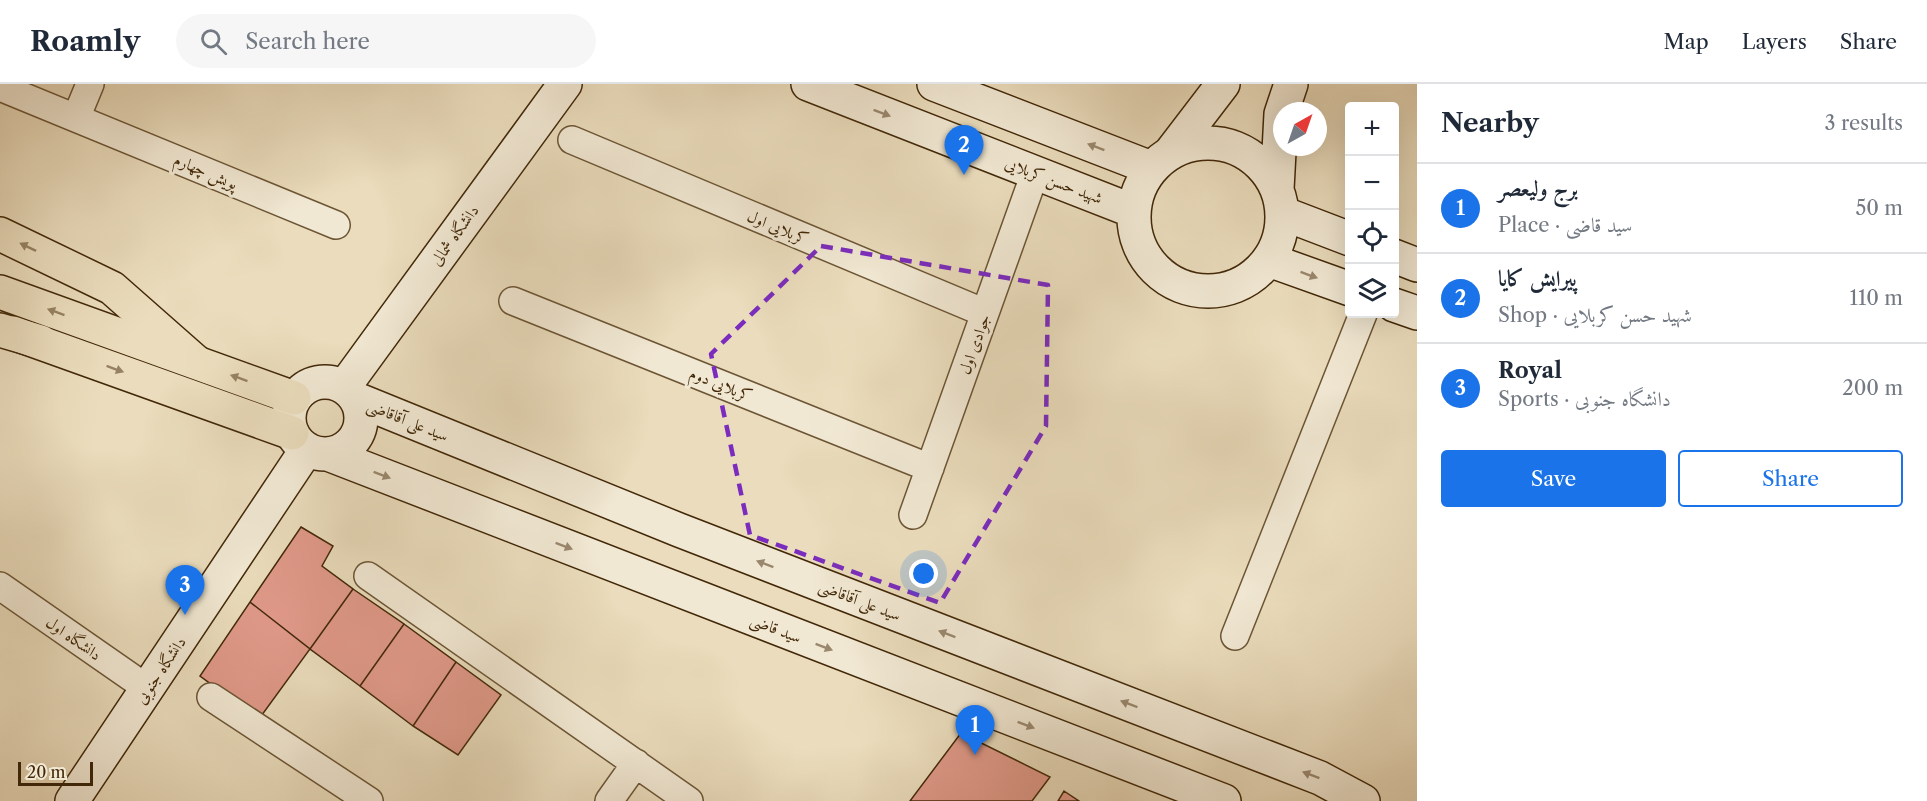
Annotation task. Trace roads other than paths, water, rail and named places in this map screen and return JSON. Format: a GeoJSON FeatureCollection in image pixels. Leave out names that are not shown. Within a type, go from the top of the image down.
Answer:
{"type":"FeatureCollection","features":[{"type":"Feature","properties":{"kind":"main road"},"geometry":{"type":"LineString","coordinates":[[0,234],[112,288],[196,362]]}},
{"type":"Feature","properties":{"kind":"main road"},"geometry":{"type":"LineString","coordinates":[[0,292],[294,398]]}},
{"type":"Feature","properties":{"kind":"main road"},"geometry":{"type":"LineString","coordinates":[[0,329],[41,342],[309,445]]}},
{"type":"Feature","properties":{"kind":"street"},"geometry":{"type":"LineString","coordinates":[[76,118],[90,84]]}},
{"type":"Feature","properties":{"kind":"street","name":"دانشگاه شمالی"},"geometry":{"type":"LineString","coordinates":[[350,393],[565,84]]}},
{"type":"Feature","properties":{"kind":"street","name":"شهید حسن کربلایی"},"geometry":{"type":"LineString","coordinates":[[808,84],[1133,211]]}},
{"type":"Feature","properties":{"kind":"street"},"geometry":{"type":"LineString","coordinates":[[934,84],[1161,160],[1194,143],[1220,143],[1243,152],[1263,167],[1279,201],[1345,236]]}},
{"type":"Feature","properties":{"kind":"street"},"geometry":{"type":"LineString","coordinates":[[1223,84],[1138,188],[1133,211],[1135,236],[1145,258],[1161,276],[1183,287],[1206,291],[1230,288],[1252,277],[1269,260],[1279,238],[1281,114],[1291,84]]}},
{"type":"Feature","properties":{"kind":"street","name":"پویش چهارم"},"geometry":{"type":"LineString","coordinates":[[0,87],[336,225]]}},
{"type":"Feature","properties":{"kind":"street","name":"کربلایی اول"},"geometry":{"type":"LineString","coordinates":[[572,140],[985,313]]}},
{"type":"Feature","properties":{"kind":"street","name":"جوادی اول"},"geometry":{"type":"LineString","coordinates":[[913,515],[1035,173]]}},
{"type":"Feature","properties":{"kind":"street"},"geometry":{"type":"LineString","coordinates":[[1399,258],[1417,265]]}},
{"type":"Feature","properties":{"kind":"street"},"geometry":{"type":"LineString","coordinates":[[1269,260],[1345,287]]}},
{"type":"Feature","properties":{"kind":"street","name":"کربلایی دوم"},"geometry":{"type":"LineString","coordinates":[[513,301],[930,468]]}},
{"type":"Feature","properties":{"kind":"street"},"geometry":{"type":"LineString","coordinates":[[1399,306],[1417,313]]}},
{"type":"Feature","properties":{"kind":"street"},"geometry":{"type":"LineString","coordinates":[[1235,636],[1362,318]]}},
{"type":"Feature","properties":{"kind":"street"},"geometry":{"type":"LineString","coordinates":[[318,382],[331,382],[350,393],[361,413],[360,427],[353,440],[342,449],[309,445],[289,415],[294,398],[304,388],[318,382]]}},
{"type":"Feature","properties":{"kind":"street","name":"سید علی آقاقاضی"},"geometry":{"type":"LineString","coordinates":[[350,393],[679,530],[1320,778],[1363,801]]}},
{"type":"Feature","properties":{"kind":"street","name":"دانشگاه جنوبی"},"geometry":{"type":"LineString","coordinates":[[72,801],[309,445]]}},
{"type":"Feature","properties":{"kind":"street","name":"سید قاضی"},"geometry":{"type":"LineString","coordinates":[[309,445],[1224,801]]}},
{"type":"Feature","properties":{"kind":"street"},"geometry":{"type":"LineString","coordinates":[[368,576],[689,801]]}},
{"type":"Feature","properties":{"kind":"street","name":"دانشگاه اول"},"geometry":{"type":"LineString","coordinates":[[0,586],[148,689]]}},
{"type":"Feature","properties":{"kind":"street"},"geometry":{"type":"LineString","coordinates":[[212,697],[369,801]]}},
{"type":"Feature","properties":{"kind":"street"},"geometry":{"type":"LineString","coordinates":[[609,801],[636,763]]}},
{"type":"Feature","properties":{"kind":"place","name":"پیرایش کایا"},"geometry":{"type":"Point","coordinates":[964,175]}},
{"type":"Feature","properties":{"kind":"place","name":"Royal"},"geometry":{"type":"Point","coordinates":[185,615]}},
{"type":"Feature","properties":{"kind":"place","name":"برج ولیعصر"},"geometry":{"type":"Point","coordinates":[975,755]}}]}
